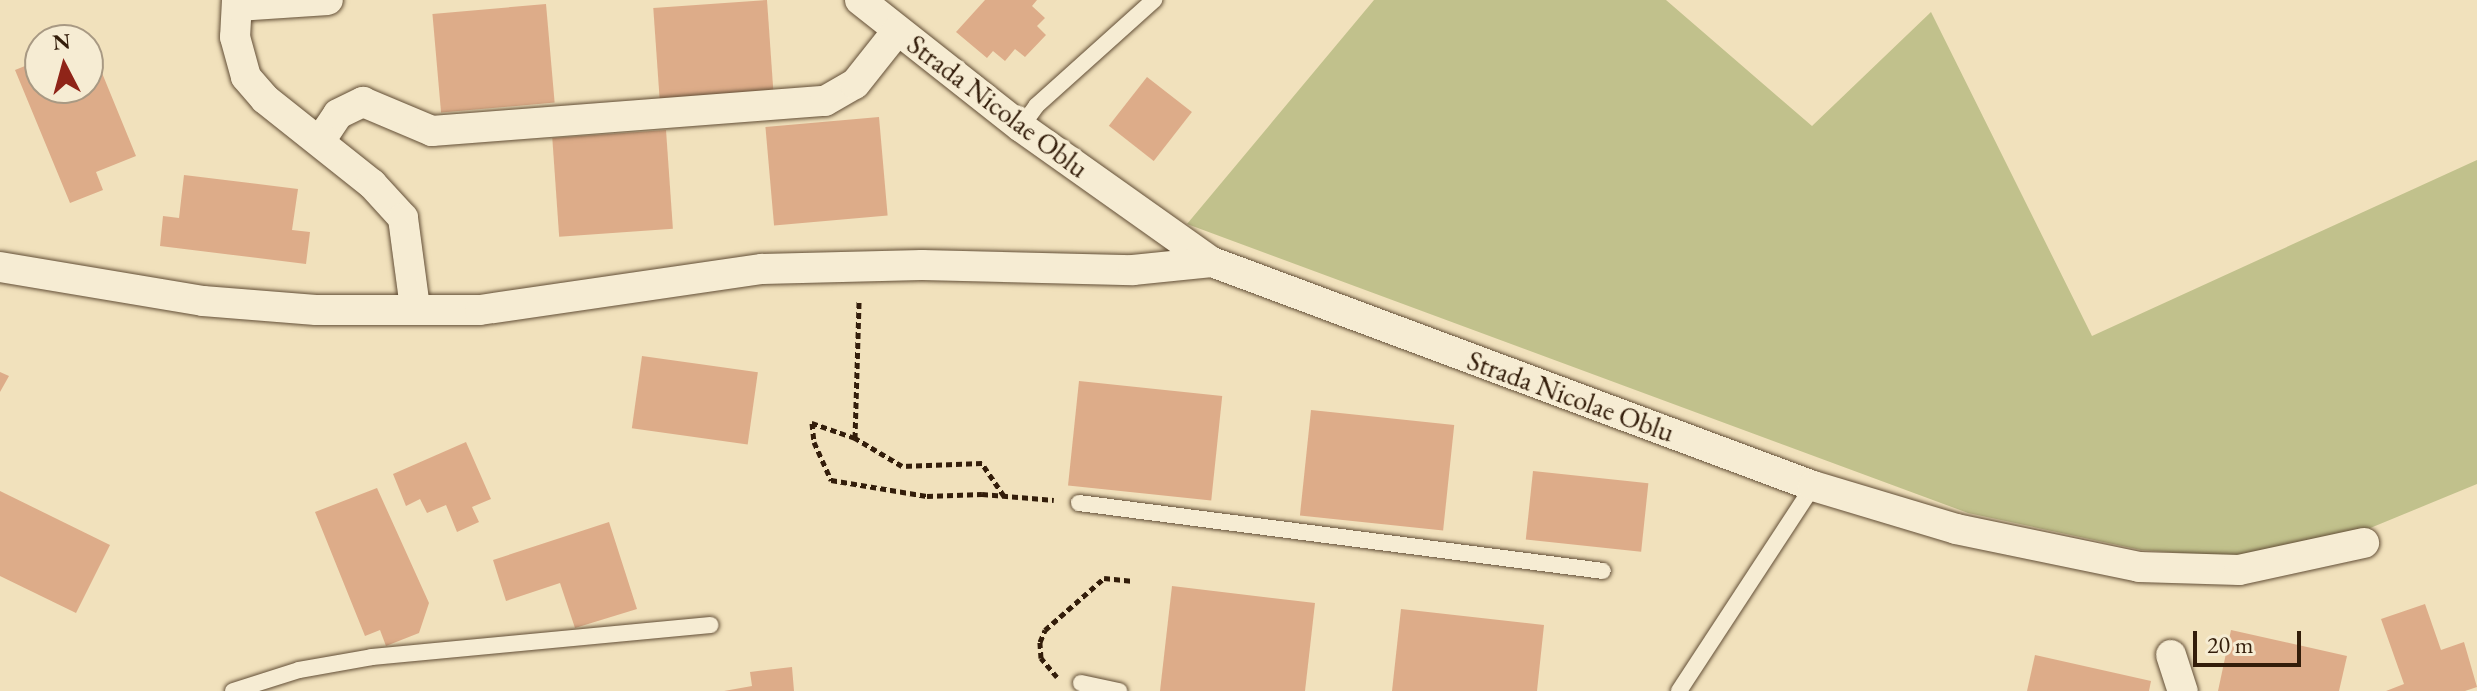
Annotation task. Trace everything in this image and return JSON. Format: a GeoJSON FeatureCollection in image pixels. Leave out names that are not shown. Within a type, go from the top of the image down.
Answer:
{"type":"FeatureCollection","features":[{"type":"Feature","properties":{"kind":"street"},"geometry":{"type":"LineString","coordinates":[[328,0],[237,3],[235,37],[246,77],[265,99],[372,184],[403,218],[415,308]]}},
{"type":"Feature","properties":{"kind":"street","name":"Strada Nicolae Oblu"},"geometry":{"type":"LineString","coordinates":[[860,0],[1021,127],[1212,262],[1813,486],[1956,529],[2139,567],[2239,570],[2364,543]]}},
{"type":"Feature","properties":{"kind":"street"},"geometry":{"type":"LineString","coordinates":[[320,141],[338,114],[363,102],[432,131],[825,101],[855,84],[897,31]]}},
{"type":"Feature","properties":{"kind":"street"},"geometry":{"type":"LineString","coordinates":[[0,267],[203,301],[316,310],[480,310],[762,269],[1133,270],[1212,262]]}},
{"type":"Feature","properties":{"kind":"street"},"geometry":{"type":"LineString","coordinates":[[2171,655],[2183,691]]}},
{"type":"Feature","properties":{"kind":"lane"},"geometry":{"type":"LineString","coordinates":[[1021,127],[1036,106],[1154,0]]}},
{"type":"Feature","properties":{"kind":"lane"},"geometry":{"type":"LineString","coordinates":[[1679,691],[1813,486]]}},
{"type":"Feature","properties":{"kind":"lane"},"geometry":{"type":"LineString","coordinates":[[1079,503],[1603,571]]}},
{"type":"Feature","properties":{"kind":"lane"},"geometry":{"type":"LineString","coordinates":[[233,691],[299,670],[372,657],[710,625]]}},
{"type":"Feature","properties":{"kind":"lane"},"geometry":{"type":"LineString","coordinates":[[1081,683],[1119,691]]}},
{"type":"Feature","properties":{"kind":"path"},"geometry":{"type":"LineString","coordinates":[[855,438],[859,267]]}},
{"type":"Feature","properties":{"kind":"path"},"geometry":{"type":"LineString","coordinates":[[1004,496],[982,463],[902,466],[855,438],[812,423],[814,442],[831,480],[927,496],[1004,496],[1079,503]]}},
{"type":"Feature","properties":{"kind":"path"},"geometry":{"type":"LineString","coordinates":[[1081,683],[1061,681],[1041,658],[1040,642],[1045,630],[1104,578],[1131,581]]}},
{"type":"Feature","properties":{"kind":"green space"},"geometry":{"type":"Polygon","coordinates":[[[1374,0],[1666,0],[1812,126],[1931,12],[2092,336],[2477,160],[2477,484],[2363,531],[2251,558],[2141,550],[1968,513],[1187,224],[1374,0]]]}},
{"type":"Feature","properties":{"kind":"building"},"geometry":{"type":"Polygon","coordinates":[[[767,0],[773,92],[660,100],[653,8],[767,0]]]}},
{"type":"Feature","properties":{"kind":"building"},"geometry":{"type":"Polygon","coordinates":[[[985,0],[1037,0],[1032,6],[1045,18],[1037,26],[1046,35],[1025,57],[1015,49],[1005,61],[993,51],[987,58],[956,32],[985,0]]]}},
{"type":"Feature","properties":{"kind":"building"},"geometry":{"type":"Polygon","coordinates":[[[546,4],[555,103],[441,113],[432,14],[546,4]]]}},
{"type":"Feature","properties":{"kind":"building"},"geometry":{"type":"Polygon","coordinates":[[[24,66],[24,92],[15,70],[24,66]]]}},
{"type":"Feature","properties":{"kind":"building"},"geometry":{"type":"Polygon","coordinates":[[[1147,77],[1192,112],[1154,161],[1109,126],[1147,77]]]}},
{"type":"Feature","properties":{"kind":"building"},"geometry":{"type":"Polygon","coordinates":[[[104,78],[136,156],[96,172],[103,190],[70,203],[29,104],[104,104],[104,78]]]}},
{"type":"Feature","properties":{"kind":"building"},"geometry":{"type":"Polygon","coordinates":[[[879,117],[888,216],[774,226],[765,127],[879,117]]]}},
{"type":"Feature","properties":{"kind":"building"},"geometry":{"type":"Polygon","coordinates":[[[666,130],[673,229],[559,237],[552,138],[666,130]]]}},
{"type":"Feature","properties":{"kind":"building"},"geometry":{"type":"Polygon","coordinates":[[[184,175],[298,189],[292,230],[310,232],[306,264],[160,246],[163,216],[179,218],[184,175]]]}},
{"type":"Feature","properties":{"kind":"building"},"geometry":{"type":"Polygon","coordinates":[[[642,356],[758,372],[748,445],[632,428],[642,356]]]}},
{"type":"Feature","properties":{"kind":"building"},"geometry":{"type":"Polygon","coordinates":[[[0,372],[9,376],[0,392],[0,372]]]}},
{"type":"Feature","properties":{"kind":"building"},"geometry":{"type":"Polygon","coordinates":[[[1079,381],[1222,396],[1211,500],[1068,485],[1079,381]]]}},
{"type":"Feature","properties":{"kind":"building"},"geometry":{"type":"Polygon","coordinates":[[[1311,410],[1454,425],[1443,530],[1300,515],[1311,410]]]}},
{"type":"Feature","properties":{"kind":"building"},"geometry":{"type":"Polygon","coordinates":[[[466,442],[491,499],[472,507],[479,522],[457,532],[446,505],[427,513],[420,499],[406,506],[393,474],[466,442]]]}},
{"type":"Feature","properties":{"kind":"building"},"geometry":{"type":"Polygon","coordinates":[[[1533,471],[1648,483],[1641,552],[1526,540],[1533,471]]]}},
{"type":"Feature","properties":{"kind":"building"},"geometry":{"type":"Polygon","coordinates":[[[377,488],[429,603],[419,633],[386,646],[380,630],[365,636],[315,512],[377,488]]]}},
{"type":"Feature","properties":{"kind":"building"},"geometry":{"type":"Polygon","coordinates":[[[0,491],[110,545],[76,613],[0,576],[0,491]]]}},
{"type":"Feature","properties":{"kind":"building"},"geometry":{"type":"Polygon","coordinates":[[[609,522],[637,609],[575,628],[560,583],[506,601],[493,560],[609,522]]]}},
{"type":"Feature","properties":{"kind":"building"},"geometry":{"type":"Polygon","coordinates":[[[1172,586],[1315,603],[1305,691],[1160,691],[1172,586]]]}},
{"type":"Feature","properties":{"kind":"building"},"geometry":{"type":"Polygon","coordinates":[[[2425,604],[2441,650],[2464,642],[2477,687],[2465,691],[2386,691],[2404,684],[2381,619],[2425,604]]]}},
{"type":"Feature","properties":{"kind":"building"},"geometry":{"type":"Polygon","coordinates":[[[1401,609],[1544,625],[1537,691],[1392,691],[1401,609]]]}},
{"type":"Feature","properties":{"kind":"building"},"geometry":{"type":"Polygon","coordinates":[[[2231,630],[2347,656],[2339,691],[2218,691],[2231,630]]]}},
{"type":"Feature","properties":{"kind":"building"},"geometry":{"type":"Polygon","coordinates":[[[2035,655],[2151,681],[2149,691],[2027,691],[2035,655]]]}},
{"type":"Feature","properties":{"kind":"building"},"geometry":{"type":"Polygon","coordinates":[[[792,667],[794,691],[724,691],[752,686],[750,672],[792,667]]]}}]}
